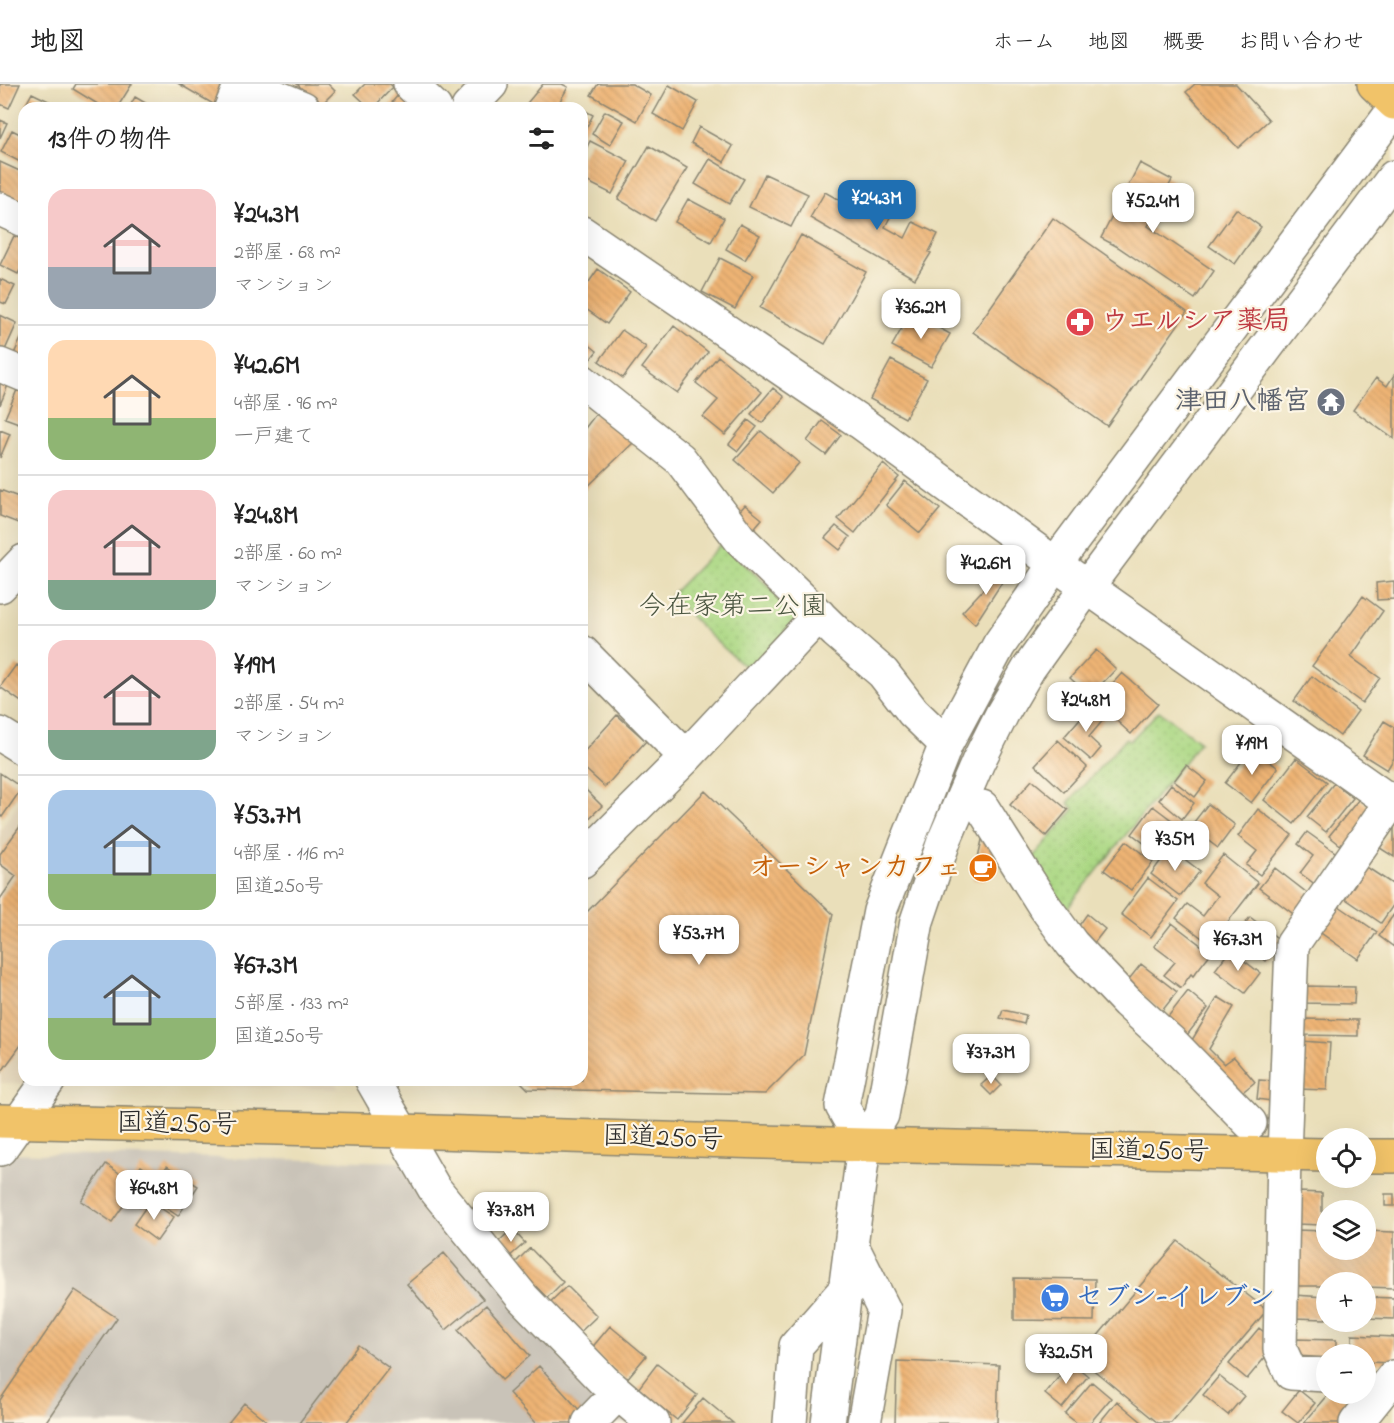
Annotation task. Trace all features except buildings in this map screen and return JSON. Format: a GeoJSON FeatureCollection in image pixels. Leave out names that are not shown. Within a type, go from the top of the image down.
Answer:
{"type":"FeatureCollection","features":[{"type":"Feature","properties":{"kind":"main road"},"geometry":{"type":"LineString","coordinates":[[1374,84],[1394,103]]}},
{"type":"Feature","properties":{"kind":"main road","name":"国道250号"},"geometry":{"type":"LineString","coordinates":[[10,1121],[1316,1155]]}},
{"type":"Feature","properties":{"kind":"main road"},"geometry":{"type":"LineString","coordinates":[[1376,1156],[1394,1156]]}},
{"type":"Feature","properties":{"kind":"street"},"geometry":{"type":"LineString","coordinates":[[234,102],[241,84]]}},
{"type":"Feature","properties":{"kind":"street"},"geometry":{"type":"LineString","coordinates":[[246,84],[289,102]]}},
{"type":"Feature","properties":{"kind":"street"},"geometry":{"type":"LineString","coordinates":[[410,84],[429,102]]}},
{"type":"Feature","properties":{"kind":"street"},"geometry":{"type":"LineString","coordinates":[[474,102],[491,84]]}},
{"type":"Feature","properties":{"kind":"street"},"geometry":{"type":"LineString","coordinates":[[864,1145],[842,1106],[880,911],[946,744],[999,645],[1055,564],[1394,110]]}},
{"type":"Feature","properties":{"kind":"street"},"geometry":{"type":"LineString","coordinates":[[828,1423],[864,1145],[882,1115],[916,921],[944,841],[978,762],[1029,668],[1394,177]]}},
{"type":"Feature","properties":{"kind":"street"},"geometry":{"type":"LineString","coordinates":[[0,209],[18,217]]}},
{"type":"Feature","properties":{"kind":"street"},"geometry":{"type":"LineString","coordinates":[[588,237],[860,422],[1087,587],[1393,803],[1292,945],[1280,1348],[1291,1373],[1316,1374]]}},
{"type":"Feature","properties":{"kind":"street"},"geometry":{"type":"LineString","coordinates":[[0,365],[18,372]]}},
{"type":"Feature","properties":{"kind":"street"},"geometry":{"type":"LineString","coordinates":[[588,386],[680,459],[740,539],[819,615],[884,673],[913,712],[946,744]]}},
{"type":"Feature","properties":{"kind":"street"},"geometry":{"type":"LineString","coordinates":[[588,855],[686,757],[819,615]]}},
{"type":"Feature","properties":{"kind":"street"},"geometry":{"type":"LineString","coordinates":[[588,658],[686,757]]}},
{"type":"Feature","properties":{"kind":"street"},"geometry":{"type":"LineString","coordinates":[[0,734],[18,745]]}},
{"type":"Feature","properties":{"kind":"street"},"geometry":{"type":"LineString","coordinates":[[982,807],[1043,904],[1072,944],[1127,1002],[1171,1042],[1250,1123]]}},
{"type":"Feature","properties":{"kind":"street"},"geometry":{"type":"LineString","coordinates":[[0,1149],[10,1121],[44,1086]]}},
{"type":"Feature","properties":{"kind":"street"},"geometry":{"type":"LineString","coordinates":[[376,1086],[434,1188],[523,1298],[604,1381],[653,1423]]}},
{"type":"Feature","properties":{"kind":"street"},"geometry":{"type":"LineString","coordinates":[[851,1244],[884,1310],[864,1423]]}},
{"type":"Feature","properties":{"kind":"street"},"geometry":{"type":"LineString","coordinates":[[790,1423],[796,1346],[844,1291]]}},
{"type":"Feature","properties":{"kind":"street"},"geometry":{"type":"LineString","coordinates":[[1356,1423],[1384,1377]]}},
{"type":"Feature","properties":{"kind":"street"},"geometry":{"type":"LineString","coordinates":[[588,1423],[618,1394]]}},
{"type":"Feature","properties":{"kind":"shaded area"},"geometry":{"type":"Polygon","coordinates":[[[18,804],[18,1084],[0,1083],[0,830],[18,804]]]}},
{"type":"Feature","properties":{"kind":"shaded area"},"geometry":{"type":"Polygon","coordinates":[[[198,1086],[337,1086],[339,1089],[198,1086]]]}},
{"type":"Feature","properties":{"kind":"shaded area"},"geometry":{"type":"Polygon","coordinates":[[[0,1153],[406,1162],[634,1423],[0,1423],[0,1153]]]}},
{"type":"Feature","properties":{"kind":"green space","name":"今在家第二公園"},"geometry":{"type":"Polygon","coordinates":[[[722,543],[801,617],[751,672],[707,633],[671,595],[722,543]]]}},
{"type":"Feature","properties":{"kind":"green space"},"geometry":{"type":"Polygon","coordinates":[[[1159,711],[1200,742],[1061,916],[1027,865],[1074,809],[1068,803],[1126,738],[1130,741],[1159,711]]]}},
{"type":"Feature","properties":{"kind":"place","name":"ウエルシア薬局"},"geometry":{"type":"Point","coordinates":[1080,322]}},
{"type":"Feature","properties":{"kind":"place","name":"津田八幡宮"},"geometry":{"type":"Point","coordinates":[1331,402]}},
{"type":"Feature","properties":{"kind":"place","name":"オーシャンカフェ"},"geometry":{"type":"Point","coordinates":[983,868]}},
{"type":"Feature","properties":{"kind":"place","name":"セブン-イレブン"},"geometry":{"type":"Point","coordinates":[1055,1298]}}]}
